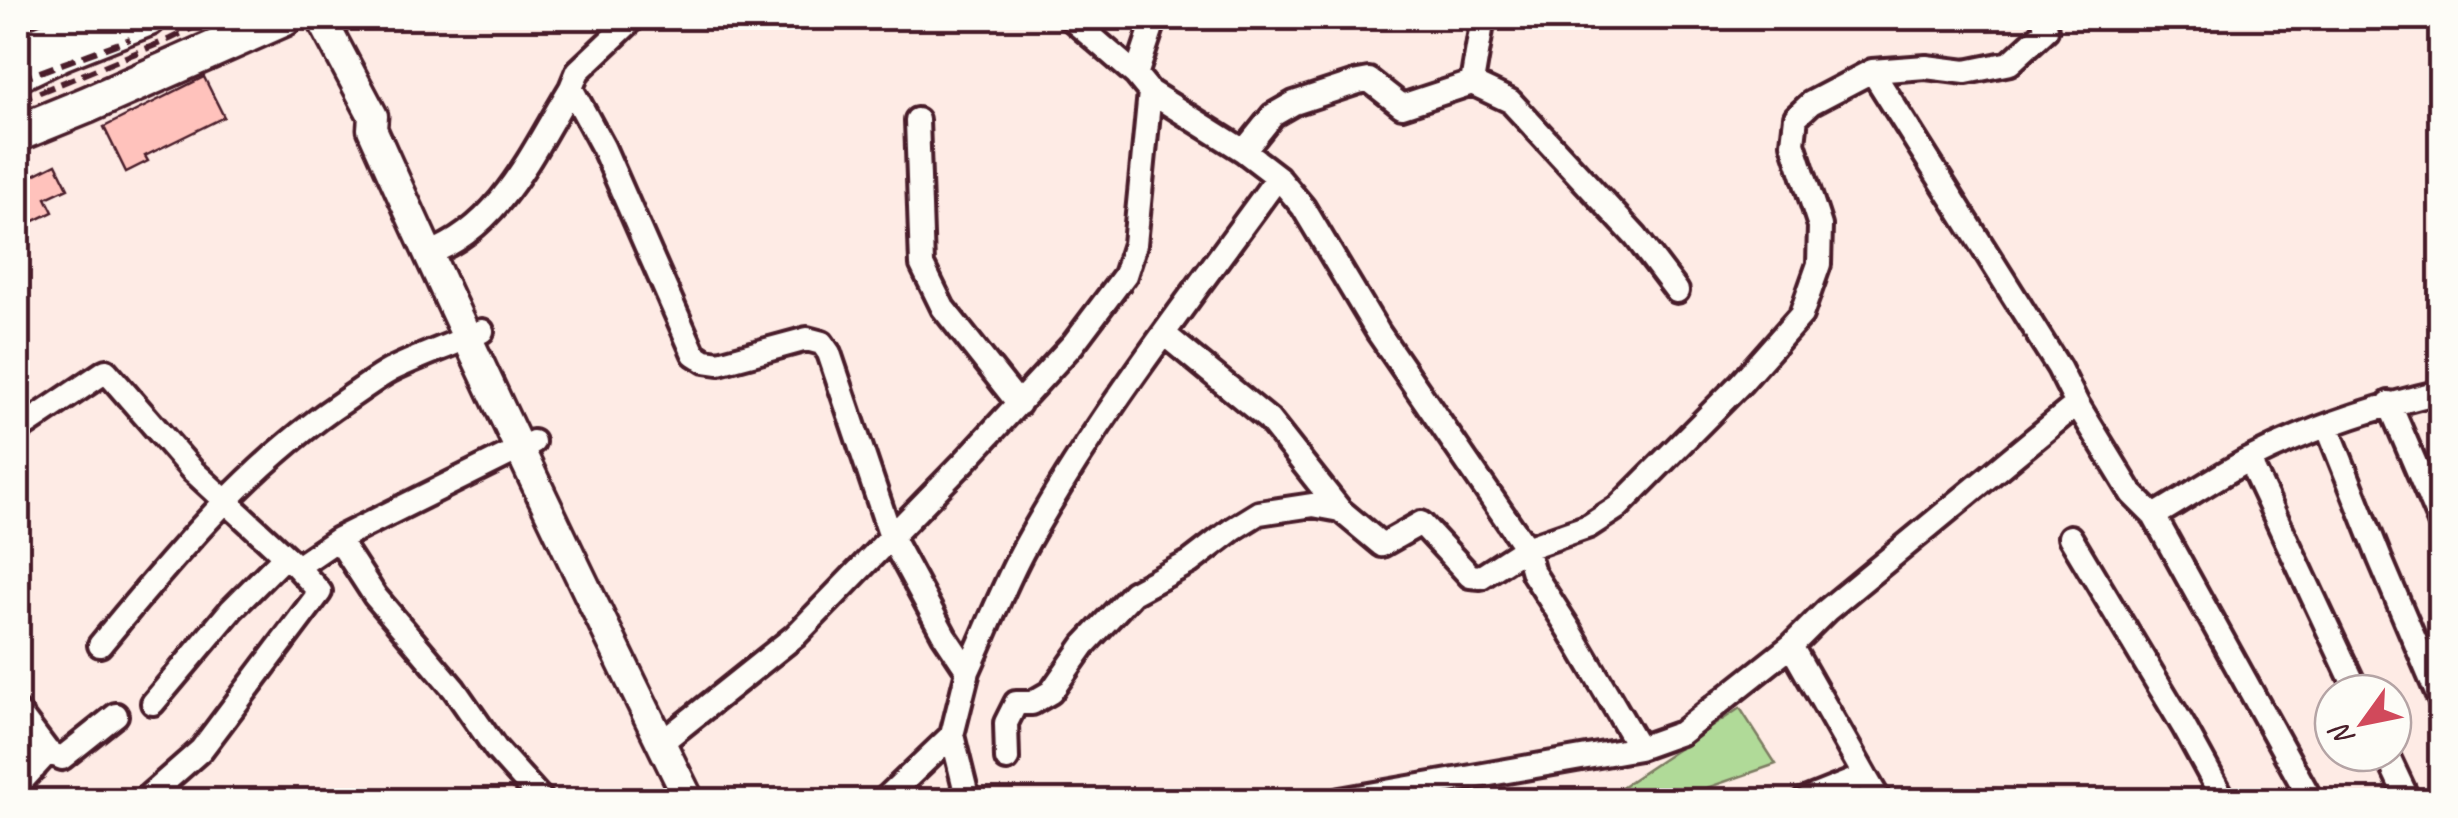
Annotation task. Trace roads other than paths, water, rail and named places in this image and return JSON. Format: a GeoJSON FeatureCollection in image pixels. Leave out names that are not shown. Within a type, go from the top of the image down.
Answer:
{"type":"FeatureCollection","features":[{"type":"Feature","properties":{"kind":"main road"},"geometry":{"type":"LineString","coordinates":[[18,73],[148,18]]}},
{"type":"Feature","properties":{"kind":"main road"},"geometry":{"type":"LineString","coordinates":[[18,133],[284,18]]}},
{"type":"Feature","properties":{"kind":"street"},"geometry":{"type":"LineString","coordinates":[[18,46],[88,18]]}},
{"type":"Feature","properties":{"kind":"street"},"geometry":{"type":"LineString","coordinates":[[322,18],[373,116],[372,128],[436,251],[668,739],[689,800]]}},
{"type":"Feature","properties":{"kind":"street"},"geometry":{"type":"LineString","coordinates":[[1070,18],[1143,84],[1244,150],[1278,178],[1303,206],[1378,332],[1526,548],[1533,573],[1639,748]]}},
{"type":"Feature","properties":{"kind":"street"},"geometry":{"type":"LineString","coordinates":[[668,739],[795,636],[1019,404],[1073,344],[1124,275],[1135,244],[1143,84],[1155,18]]}},
{"type":"Feature","properties":{"kind":"street"},"geometry":{"type":"LineString","coordinates":[[1472,83],[1484,18]]}},
{"type":"Feature","properties":{"kind":"street"},"geometry":{"type":"LineString","coordinates":[[1164,334],[1269,420],[1340,510],[1382,545],[1421,523],[1470,576],[1481,577],[1526,548],[1590,526],[1618,507],[1741,383],[1800,316],[1819,264],[1820,226],[1793,143],[1796,117],[1811,102],[1872,71],[1926,67],[1966,72],[2010,62],[2046,30],[2044,18]]}},
{"type":"Feature","properties":{"kind":"street"},"geometry":{"type":"LineString","coordinates":[[436,251],[475,226],[508,193],[578,71],[625,21]]}},
{"type":"Feature","properties":{"kind":"street"},"geometry":{"type":"LineString","coordinates":[[1872,71],[2059,368],[2076,404],[2132,494],[2154,516],[2312,800]]}},
{"type":"Feature","properties":{"kind":"street"},"geometry":{"type":"LineString","coordinates":[[1244,150],[1273,114],[1358,82],[1368,80],[1402,106],[1472,83],[1510,101],[1636,237],[1677,291]]}},
{"type":"Feature","properties":{"kind":"street"},"geometry":{"type":"LineString","coordinates":[[571,88],[604,147],[694,354],[719,363],[808,339],[822,344],[891,536],[968,670]]}},
{"type":"Feature","properties":{"kind":"street"},"geometry":{"type":"LineString","coordinates":[[917,120],[922,266],[943,308],[1019,404]]}},
{"type":"Feature","properties":{"kind":"street"},"geometry":{"type":"LineString","coordinates":[[968,800],[952,735],[968,670],[1021,554],[1074,464],[1278,178]]}},
{"type":"Feature","properties":{"kind":"street"},"geometry":{"type":"LineString","coordinates":[[100,646],[154,579],[278,450],[390,370],[475,334]]}},
{"type":"Feature","properties":{"kind":"street"},"geometry":{"type":"LineString","coordinates":[[18,430],[106,372],[192,470],[320,592],[201,750],[144,800]]}},
{"type":"Feature","properties":{"kind":"street"},"geometry":{"type":"LineString","coordinates":[[2154,516],[2248,460],[2389,404],[2440,392]]}},
{"type":"Feature","properties":{"kind":"street"},"geometry":{"type":"LineString","coordinates":[[1340,800],[1639,748],[1680,733],[1791,646],[1828,610],[2076,404]]}},
{"type":"Feature","properties":{"kind":"street"},"geometry":{"type":"LineString","coordinates":[[2389,404],[2440,522]]}},
{"type":"Feature","properties":{"kind":"street"},"geometry":{"type":"LineString","coordinates":[[2327,426],[2440,700]]}},
{"type":"Feature","properties":{"kind":"street"},"geometry":{"type":"LineString","coordinates":[[153,702],[231,610],[291,562],[525,445]]}},
{"type":"Feature","properties":{"kind":"street"},"geometry":{"type":"LineString","coordinates":[[2248,460],[2349,673]]}},
{"type":"Feature","properties":{"kind":"street"},"geometry":{"type":"LineString","coordinates":[[1007,759],[1006,723],[1016,703],[1032,704],[1052,692],[1084,645],[1133,593],[1190,562],[1259,514],[1313,505],[1340,510]]}},
{"type":"Feature","properties":{"kind":"street"},"geometry":{"type":"LineString","coordinates":[[2070,538],[2224,800]]}},
{"type":"Feature","properties":{"kind":"street"},"geometry":{"type":"LineString","coordinates":[[338,539],[375,596],[454,689],[496,749],[542,800]]}},
{"type":"Feature","properties":{"kind":"street"},"geometry":{"type":"LineString","coordinates":[[1791,646],[1879,800]]}},
{"type":"Feature","properties":{"kind":"street"},"geometry":{"type":"LineString","coordinates":[[18,712],[41,760]]}},
{"type":"Feature","properties":{"kind":"street"},"geometry":{"type":"LineString","coordinates":[[18,745],[41,760],[62,758],[116,715]]}},
{"type":"Feature","properties":{"kind":"street"},"geometry":{"type":"LineString","coordinates":[[884,800],[952,735]]}},
{"type":"Feature","properties":{"kind":"street"},"geometry":{"type":"LineString","coordinates":[[668,739],[708,800]]}},
{"type":"Feature","properties":{"kind":"street"},"geometry":{"type":"LineString","coordinates":[[18,786],[41,760]]}},
{"type":"Feature","properties":{"kind":"street"},"geometry":{"type":"LineString","coordinates":[[2395,773],[2408,800]]}},
{"type":"Feature","properties":{"kind":"street"},"geometry":{"type":"LineString","coordinates":[[1806,800],[1866,776]]}},
{"type":"Feature","properties":{"kind":"railway"},"geometry":{"type":"LineString","coordinates":[[18,101],[213,18]]}},
{"type":"Feature","properties":{"kind":"railway"},"geometry":{"type":"LineString","coordinates":[[18,80],[130,39]]}}]}
